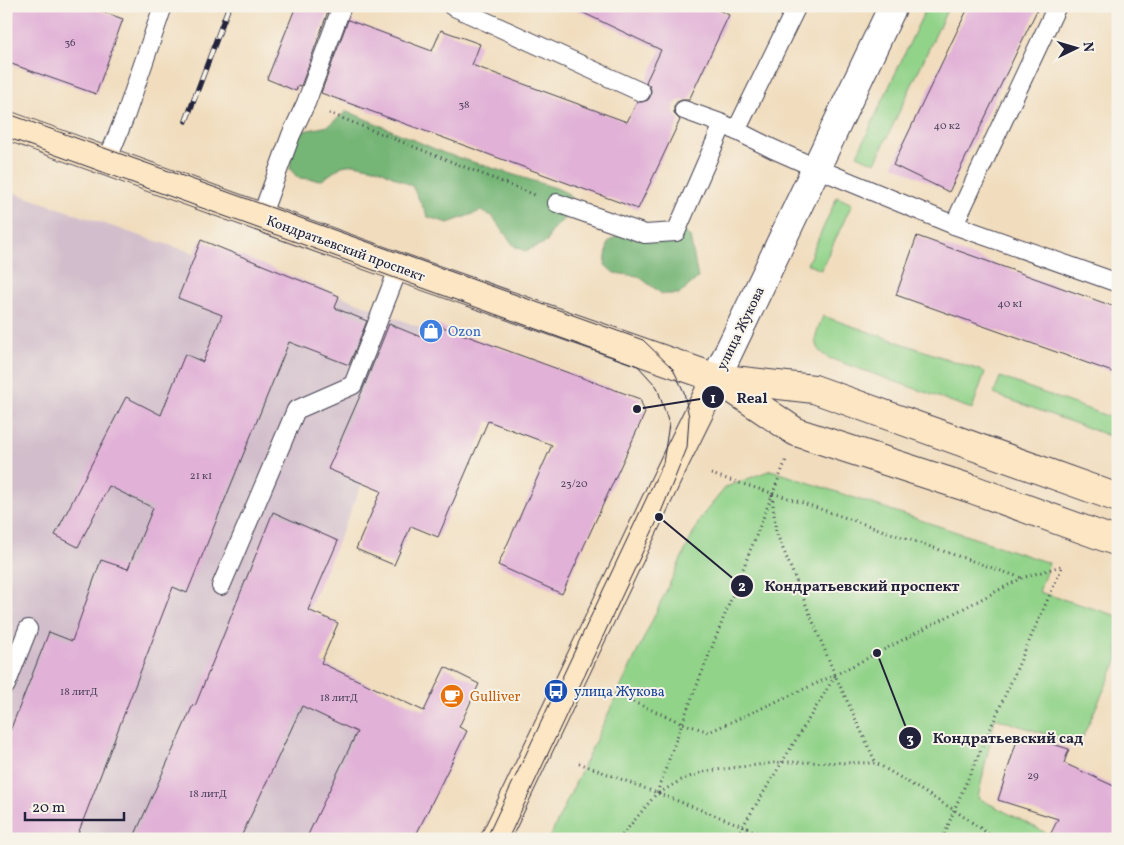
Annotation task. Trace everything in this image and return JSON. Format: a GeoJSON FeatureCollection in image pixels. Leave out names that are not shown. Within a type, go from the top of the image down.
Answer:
{"type":"FeatureCollection","features":[{"type":"Feature","properties":{"kind":"main road","name":"Кондратьевский проспект"},"geometry":{"type":"LineString","coordinates":[[6,125],[399,267],[716,378],[814,389],[1118,498]]}},
{"type":"Feature","properties":{"kind":"main road","name":"Кондратьевский проспект"},"geometry":{"type":"LineString","coordinates":[[716,378],[796,432],[969,488],[1118,542]]}},
{"type":"Feature","properties":{"kind":"main road","name":"улица Жукова"},"geometry":{"type":"LineString","coordinates":[[496,839],[716,378]]}},
{"type":"Feature","properties":{"kind":"street","name":"улица Жукова"},"geometry":{"type":"LineString","coordinates":[[716,378],[893,6]]}},
{"type":"Feature","properties":{"kind":"lane"},"geometry":{"type":"LineString","coordinates":[[107,162],[164,6]]}},
{"type":"Feature","properties":{"kind":"lane"},"geometry":{"type":"LineString","coordinates":[[261,217],[342,6]]}},
{"type":"Feature","properties":{"kind":"lane"},"geometry":{"type":"LineString","coordinates":[[452,6],[641,92]]}},
{"type":"Feature","properties":{"kind":"lane"},"geometry":{"type":"LineString","coordinates":[[557,204],[645,234],[676,232],[797,6]]}},
{"type":"Feature","properties":{"kind":"lane"},"geometry":{"type":"LineString","coordinates":[[954,225],[1057,6]]}},
{"type":"Feature","properties":{"kind":"lane"},"geometry":{"type":"LineString","coordinates":[[684,110],[730,128],[816,168],[954,225],[1118,283]]}},
{"type":"Feature","properties":{"kind":"lane"},"geometry":{"type":"LineString","coordinates":[[222,586],[296,410],[353,385],[399,267]]}},
{"type":"Feature","properties":{"kind":"lane"},"geometry":{"type":"LineString","coordinates":[[6,685],[28,629]]}},
{"type":"Feature","properties":{"kind":"path"},"geometry":{"type":"LineString","coordinates":[[306,103],[557,204]]}},
{"type":"Feature","properties":{"kind":"path"},"geometry":{"type":"LineString","coordinates":[[658,793],[682,723],[786,459]]}},
{"type":"Feature","properties":{"kind":"path"},"geometry":{"type":"LineString","coordinates":[[711,474],[1022,578]]}},
{"type":"Feature","properties":{"kind":"path"},"geometry":{"type":"LineString","coordinates":[[772,493],[776,532],[835,675],[876,763]]}},
{"type":"Feature","properties":{"kind":"path"},"geometry":{"type":"LineString","coordinates":[[610,692],[682,723],[709,732],[835,675],[1022,578],[1064,564],[954,810],[943,839]]}},
{"type":"Feature","properties":{"kind":"path"},"geometry":{"type":"LineString","coordinates":[[736,839],[835,675]]}},
{"type":"Feature","properties":{"kind":"path"},"geometry":{"type":"LineString","coordinates":[[619,839],[658,793],[683,779],[707,771],[782,762],[876,763],[954,810],[996,839]]}},
{"type":"Feature","properties":{"kind":"path"},"geometry":{"type":"LineString","coordinates":[[579,763],[743,826],[770,839]]}},
{"type":"Feature","properties":{"kind":"shaded area"},"geometry":{"type":"Polygon","coordinates":[[[6,190],[195,253],[201,240],[426,330],[291,648],[467,731],[414,839],[6,839],[6,190]]]}},
{"type":"Feature","properties":{"kind":"green space"},"geometry":{"type":"Polygon","coordinates":[[[927,6],[949,6],[875,163],[857,155],[927,6]]]}},
{"type":"Feature","properties":{"kind":"green space"},"geometry":{"type":"Polygon","coordinates":[[[347,111],[444,153],[556,188],[567,193],[574,203],[569,214],[551,231],[547,242],[525,251],[514,246],[492,216],[481,211],[448,223],[428,217],[412,186],[379,169],[354,164],[342,166],[322,180],[298,178],[290,169],[293,133],[328,126],[347,111]]]}},
{"type":"Feature","properties":{"kind":"green space"},"geometry":{"type":"Polygon","coordinates":[[[837,197],[852,204],[821,270],[807,264],[837,197]]]}},
{"type":"Feature","properties":{"kind":"green space"},"geometry":{"type":"Polygon","coordinates":[[[682,229],[690,237],[698,278],[679,294],[662,294],[638,276],[614,273],[605,265],[608,242],[618,235],[652,234],[682,229]]]}},
{"type":"Feature","properties":{"kind":"green space"},"geometry":{"type":"Polygon","coordinates":[[[823,316],[985,372],[972,409],[822,354],[815,340],[823,316]]]}},
{"type":"Feature","properties":{"kind":"green space"},"geometry":{"type":"Polygon","coordinates":[[[1000,377],[1118,420],[1118,439],[994,394],[1000,377]]]}},
{"type":"Feature","properties":{"kind":"green space"},"geometry":{"type":"Polygon","coordinates":[[[771,470],[1049,563],[1039,592],[1118,616],[1118,659],[1079,745],[995,718],[978,798],[1058,839],[549,839],[701,517],[726,487],[771,470]]]}},
{"type":"Feature","properties":{"kind":"building"},"geometry":{"type":"Polygon","coordinates":[[[6,6],[87,6],[123,19],[96,94],[6,62],[6,6]]]}},
{"type":"Feature","properties":{"kind":"building"},"geometry":{"type":"Polygon","coordinates":[[[296,6],[330,6],[301,86],[298,85],[296,91],[267,79],[296,6]]]}},
{"type":"Feature","properties":{"kind":"building"},"geometry":{"type":"Polygon","coordinates":[[[569,6],[710,6],[729,15],[689,100],[677,102],[674,106],[674,112],[680,120],[638,209],[321,93],[348,20],[432,51],[441,30],[480,44],[472,65],[627,122],[637,102],[648,100],[650,97],[651,90],[646,82],[661,50],[569,6]]]}},
{"type":"Feature","properties":{"kind":"building"},"geometry":{"type":"Polygon","coordinates":[[[969,6],[1039,6],[949,192],[893,165],[969,6]]]}},
{"type":"Feature","properties":{"kind":"building"},"geometry":{"type":"Polygon","coordinates":[[[917,236],[1118,308],[1118,374],[896,295],[917,236]]]}},
{"type":"Feature","properties":{"kind":"building"},"geometry":{"type":"Polygon","coordinates":[[[201,240],[339,296],[335,308],[367,321],[349,365],[289,342],[187,593],[173,587],[76,839],[6,839],[6,741],[49,632],[72,641],[101,560],[128,569],[153,508],[109,486],[78,547],[55,535],[126,397],[161,415],[185,354],[203,362],[222,315],[178,298],[201,240]]]}},
{"type":"Feature","properties":{"kind":"building"},"geometry":{"type":"Polygon","coordinates":[[[429,322],[640,399],[645,413],[562,594],[498,565],[552,445],[488,421],[438,537],[411,526],[394,565],[356,549],[381,491],[328,469],[389,324],[423,338],[429,322]]]}},
{"type":"Feature","properties":{"kind":"building"},"geometry":{"type":"Polygon","coordinates":[[[273,512],[338,541],[308,610],[338,623],[321,663],[424,711],[445,667],[479,684],[459,727],[467,731],[414,839],[306,839],[357,732],[302,706],[240,839],[133,839],[193,705],[195,706],[273,512]]]}},
{"type":"Feature","properties":{"kind":"building"},"geometry":{"type":"Polygon","coordinates":[[[1019,734],[1069,749],[1064,763],[1118,788],[1118,839],[1048,839],[1058,819],[998,800],[1019,734]]]}},
{"type":"Feature","properties":{"kind":"tram line"},"geometry":{"type":"LineString","coordinates":[[6,113],[643,340],[673,369],[684,392],[689,417],[687,448],[659,517],[508,839]]}},
{"type":"Feature","properties":{"kind":"tram line"},"geometry":{"type":"LineString","coordinates":[[6,137],[638,366],[657,387],[669,424],[663,463],[486,839]]}},
{"type":"Feature","properties":{"kind":"railway"},"geometry":{"type":"LineString","coordinates":[[186,121],[229,6]]}},
{"type":"Feature","properties":{"kind":"place","name":"Ozon"},"geometry":{"type":"Point","coordinates":[431,331]}},
{"type":"Feature","properties":{"kind":"place","name":"Real"},"geometry":{"type":"Point","coordinates":[637,409]}},
{"type":"Feature","properties":{"kind":"place","name":"Кондратьевский проспект"},"geometry":{"type":"Point","coordinates":[659,517]}},
{"type":"Feature","properties":{"kind":"place","name":"Кондратьевский сад"},"geometry":{"type":"Point","coordinates":[877,653]}},
{"type":"Feature","properties":{"kind":"place","name":"улица Жукова"},"geometry":{"type":"Point","coordinates":[556,691]}},
{"type":"Feature","properties":{"kind":"place","name":"Gulliver"},"geometry":{"type":"Point","coordinates":[452,696]}}]}
